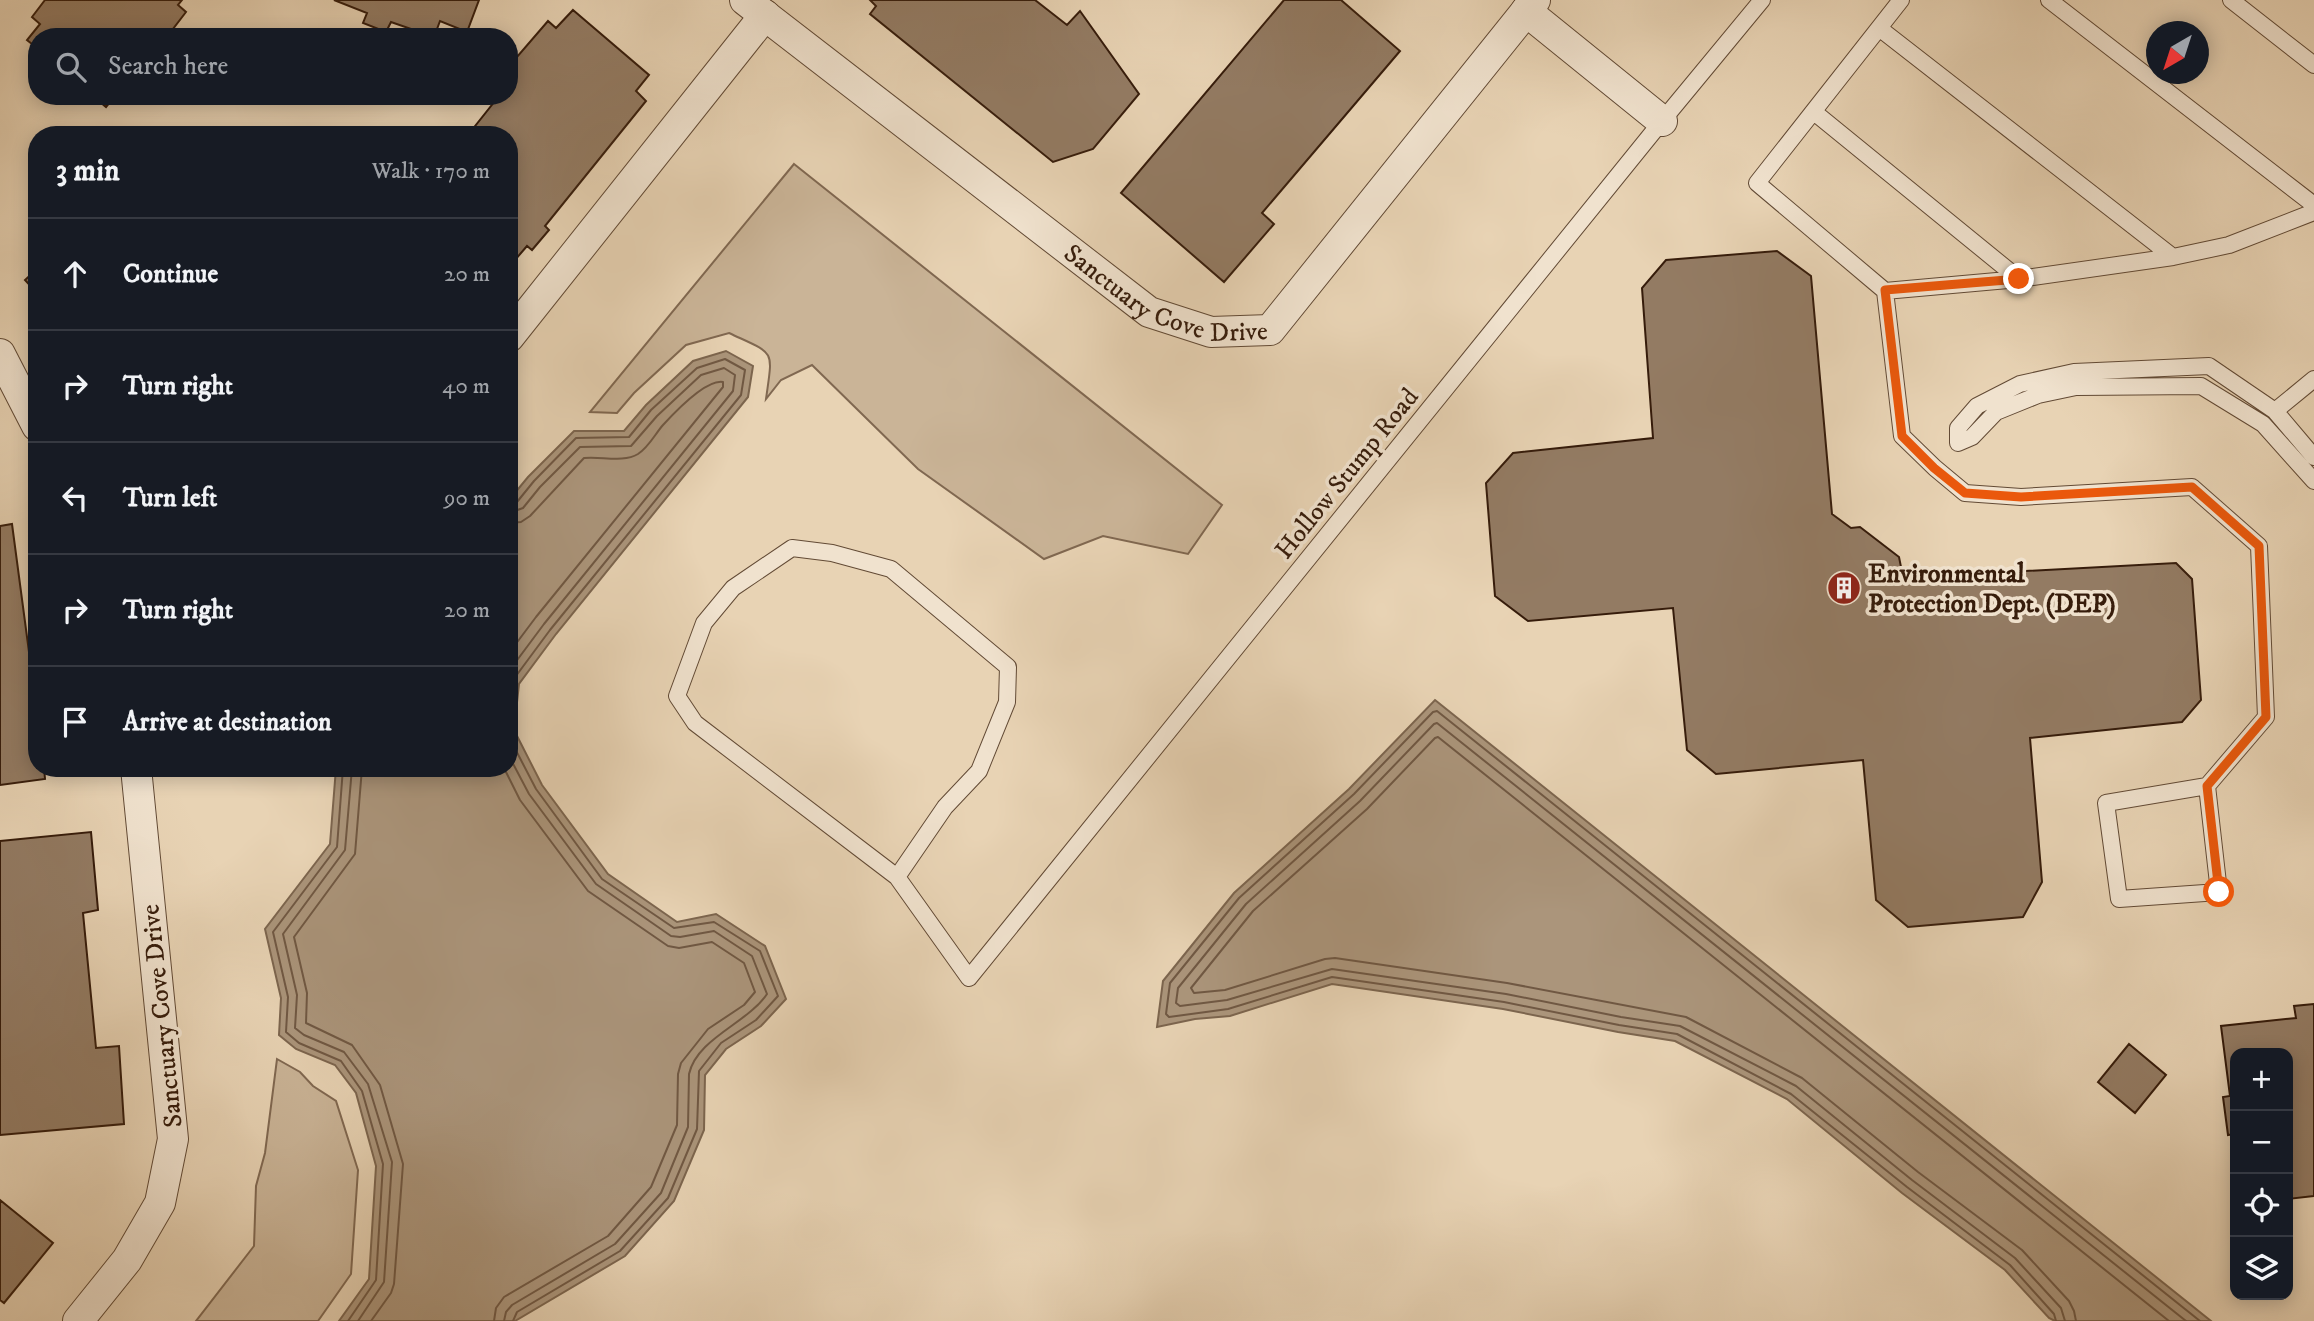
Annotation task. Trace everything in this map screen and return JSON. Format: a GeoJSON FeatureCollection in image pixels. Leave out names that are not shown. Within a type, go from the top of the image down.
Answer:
{"type":"FeatureCollection","features":[{"type":"Feature","properties":{"kind":"street"},"geometry":{"type":"LineString","coordinates":[[1531,6],[1662,121]]}},
{"type":"Feature","properties":{"kind":"street","name":"Sanctuary Cove Drive"},"geometry":{"type":"LineString","coordinates":[[518,325],[755,7],[1149,312],[1211,332],[1270,330],[1531,6]]}},
{"type":"Feature","properties":{"kind":"street"},"geometry":{"type":"LineString","coordinates":[[0,354],[28,408]]}},
{"type":"Feature","properties":{"kind":"street","name":"Sanctuary Cove Drive"},"geometry":{"type":"LineString","coordinates":[[78,1321],[127,1260],[160,1203],[173,1139],[137,777]]}},
{"type":"Feature","properties":{"kind":"lane","name":"Hollow Stump Road"},"geometry":{"type":"LineString","coordinates":[[897,877],[969,978],[1762,0]]}},
{"type":"Feature","properties":{"kind":"lane"},"geometry":{"type":"LineString","coordinates":[[1901,0],[1757,183],[1885,290],[1902,436],[1934,468],[1965,493],[2021,497],[2192,487],[2259,546],[2266,717],[2207,786],[2106,803],[2119,899],[2219,892],[2207,786]]}},
{"type":"Feature","properties":{"kind":"lane"},"geometry":{"type":"LineString","coordinates":[[2049,0],[2314,205]]}},
{"type":"Feature","properties":{"kind":"lane"},"geometry":{"type":"LineString","coordinates":[[2231,0],[2314,65]]}},
{"type":"Feature","properties":{"kind":"lane"},"geometry":{"type":"LineString","coordinates":[[1879,28],[2173,257]]}},
{"type":"Feature","properties":{"kind":"lane"},"geometry":{"type":"LineString","coordinates":[[1814,112],[2019,279]]}},
{"type":"Feature","properties":{"kind":"lane"},"geometry":{"type":"LineString","coordinates":[[1885,290],[2019,279],[2173,257],[2229,245],[2314,212]]}},
{"type":"Feature","properties":{"kind":"lane"},"geometry":{"type":"LineString","coordinates":[[2314,457],[2275,411],[2208,366],[2074,372],[2020,384],[1977,406],[1958,428],[1958,443],[1972,438],[1996,412],[2038,396],[2076,387],[2201,386],[2263,424],[2314,481]]}},
{"type":"Feature","properties":{"kind":"lane"},"geometry":{"type":"LineString","coordinates":[[2275,411],[2314,379]]}},
{"type":"Feature","properties":{"kind":"lane"},"geometry":{"type":"LineString","coordinates":[[792,548],[832,553],[891,569],[1008,667],[1007,702],[979,771],[945,807],[897,877],[695,723],[677,696],[704,623],[733,587],[792,548]]}},
{"type":"Feature","properties":{"kind":"shaded area"},"geometry":{"type":"Polygon","coordinates":[[[794,164],[1222,505],[1188,554],[1103,536],[1044,559],[918,469],[812,365],[781,380],[766,399],[770,370],[768,355],[756,345],[729,333],[686,345],[634,393],[617,413],[590,412],[794,164]]]}},
{"type":"Feature","properties":{"kind":"shaded area"},"geometry":{"type":"Polygon","coordinates":[[[277,1059],[300,1072],[313,1086],[336,1101],[358,1170],[351,1274],[318,1321],[196,1321],[254,1246],[256,1186],[265,1153],[277,1059]]]}},
{"type":"Feature","properties":{"kind":"water"},"geometry":{"type":"Polygon","coordinates":[[[726,351],[753,366],[748,397],[556,634],[519,684],[518,693],[518,489],[574,431],[624,431],[646,405],[693,361],[726,351]]]}},
{"type":"Feature","properties":{"kind":"water"},"geometry":{"type":"Polygon","coordinates":[[[1435,700],[2211,1321],[2055,1321],[2049,1318],[2005,1270],[1902,1193],[1787,1099],[1675,1041],[1503,1009],[1332,984],[1230,1016],[1195,1019],[1157,1027],[1163,981],[1234,893],[1349,789],[1435,700]]]}},
{"type":"Feature","properties":{"kind":"water"},"geometry":{"type":"Polygon","coordinates":[[[518,738],[542,785],[608,874],[677,922],[716,914],[765,946],[786,999],[761,1026],[726,1049],[705,1075],[704,1130],[674,1201],[625,1256],[515,1321],[339,1321],[369,1279],[376,1166],[356,1093],[335,1065],[296,1049],[279,1035],[281,998],[265,929],[330,844],[335,777],[518,777],[518,738]]]}},
{"type":"Feature","properties":{"kind":"building"},"geometry":{"type":"Polygon","coordinates":[[[45,0],[182,0],[178,5],[186,12],[174,28],[37,28],[40,24],[32,17],[45,0]]]}},
{"type":"Feature","properties":{"kind":"building"},"geometry":{"type":"Polygon","coordinates":[[[334,0],[479,0],[468,28],[457,28],[440,21],[437,28],[408,28],[391,22],[388,28],[376,28],[363,23],[367,13],[334,0]]]}},
{"type":"Feature","properties":{"kind":"building"},"geometry":{"type":"Polygon","coordinates":[[[870,0],[1035,0],[1067,25],[1080,11],[1139,94],[1093,149],[1053,162],[870,14],[876,6],[870,0]]]}},
{"type":"Feature","properties":{"kind":"building"},"geometry":{"type":"Polygon","coordinates":[[[1284,0],[1341,0],[1400,51],[1262,213],[1274,224],[1224,282],[1121,193],[1284,0]]]}},
{"type":"Feature","properties":{"kind":"building"},"geometry":{"type":"Polygon","coordinates":[[[573,10],[649,75],[636,91],[646,101],[545,226],[549,230],[532,250],[527,246],[518,256],[518,126],[475,126],[492,105],[518,105],[518,56],[548,21],[556,28],[573,10]]]}},
{"type":"Feature","properties":{"kind":"building","name":"Environmental Protection Dept. (DEP)"},"geometry":{"type":"Polygon","coordinates":[[[1777,251],[1811,276],[1832,514],[1851,528],[1860,527],[1899,557],[1901,567],[1914,577],[2176,563],[2192,579],[2201,700],[2182,722],[2030,738],[2042,882],[2023,917],[1908,927],[1876,900],[1863,760],[1716,774],[1687,750],[1673,608],[1528,621],[1495,596],[1486,483],[1513,453],[1653,438],[1642,288],[1666,260],[1777,251]]]}},
{"type":"Feature","properties":{"kind":"building"},"geometry":{"type":"Polygon","coordinates":[[[12,524],[28,644],[28,777],[45,779],[0,785],[0,526],[12,524]]]}},
{"type":"Feature","properties":{"kind":"building"},"geometry":{"type":"Polygon","coordinates":[[[91,832],[98,910],[83,913],[96,1048],[119,1046],[124,1124],[0,1135],[0,841],[91,832]]]}},
{"type":"Feature","properties":{"kind":"building"},"geometry":{"type":"Polygon","coordinates":[[[2314,1004],[2314,1196],[2293,1198],[2293,1048],[2230,1048],[2230,1096],[2221,1026],[2296,1018],[2294,1006],[2314,1004]]]}},
{"type":"Feature","properties":{"kind":"building"},"geometry":{"type":"Polygon","coordinates":[[[2129,1044],[2166,1075],[2135,1113],[2098,1082],[2129,1044]]]}},
{"type":"Feature","properties":{"kind":"building"},"geometry":{"type":"Polygon","coordinates":[[[2230,1096],[2230,1135],[2228,1135],[2223,1097],[2230,1096]]]}},
{"type":"Feature","properties":{"kind":"building"},"geometry":{"type":"Polygon","coordinates":[[[0,1200],[53,1243],[4,1303],[0,1300],[0,1200]]]}},
{"type":"Feature","properties":{"kind":"place","name":"Environmental Protection Dept. (DEP)"},"geometry":{"type":"Point","coordinates":[1844,588]}},
{"type":"Feature","properties":{"kind":"route"},"geometry":{"type":"LineString","coordinates":[[2019,279],[1885,290],[1902,436],[1934,468],[1965,493],[2021,497],[2192,487],[2259,546],[2266,717],[2207,786],[2219,892]]}}]}
